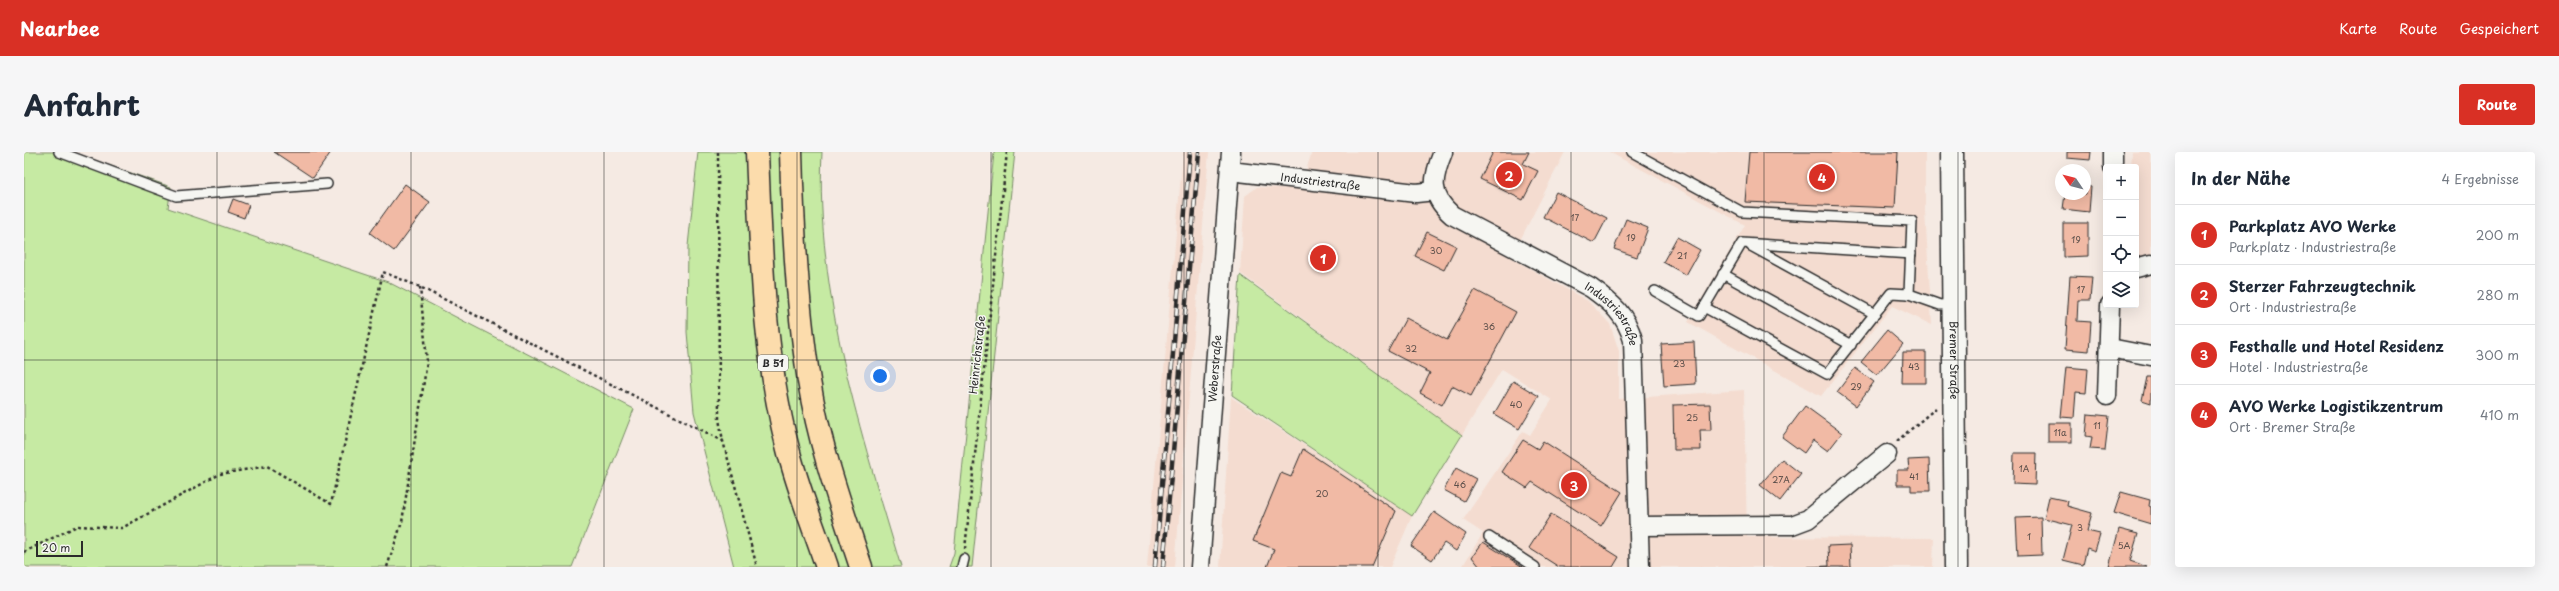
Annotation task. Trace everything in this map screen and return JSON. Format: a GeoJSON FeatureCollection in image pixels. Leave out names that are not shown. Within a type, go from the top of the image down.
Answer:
{"type":"FeatureCollection","features":[{"type":"Feature","properties":{"kind":"highway","name":"B 51"},"geometry":{"type":"LineString","coordinates":[[757,152],[763,288],[777,390],[788,449],[827,567]]}},
{"type":"Feature","properties":{"kind":"highway"},"geometry":{"type":"LineString","coordinates":[[791,152],[794,263],[809,382],[828,464],[861,567]]}},
{"type":"Feature","properties":{"kind":"street","name":"Weberstraße"},"geometry":{"type":"LineString","coordinates":[[1200,567],[1231,152]]}},
{"type":"Feature","properties":{"kind":"street"},"geometry":{"type":"LineString","coordinates":[[1435,191],[1434,178],[1443,152]]}},
{"type":"Feature","properties":{"kind":"street","name":"Bremer Straße"},"geometry":{"type":"LineString","coordinates":[[1952,152],[1956,567]]}},
{"type":"Feature","properties":{"kind":"street"},"geometry":{"type":"LineString","coordinates":[[2113,152],[2113,164]]}},
{"type":"Feature","properties":{"kind":"street","name":"Industriestraße"},"geometry":{"type":"LineString","coordinates":[[1230,171],[1387,195],[1435,191],[1441,205],[1452,215],[1592,288],[1610,301],[1622,313],[1629,326],[1633,340],[1640,567]]}},
{"type":"Feature","properties":{"kind":"street"},"geometry":{"type":"LineString","coordinates":[[2139,267],[2151,264]]}},
{"type":"Feature","properties":{"kind":"street"},"geometry":{"type":"LineString","coordinates":[[2107,396],[2110,348],[2110,308]]}},
{"type":"Feature","properties":{"kind":"street"},"geometry":{"type":"LineString","coordinates":[[2110,348],[2151,356]]}},
{"type":"Feature","properties":{"kind":"street"},"geometry":{"type":"LineString","coordinates":[[1639,526],[1792,525],[1808,519],[1887,454]]}},
{"type":"Feature","properties":{"kind":"lane"},"geometry":{"type":"LineString","coordinates":[[59,152],[176,196],[327,184]]}},
{"type":"Feature","properties":{"kind":"lane"},"geometry":{"type":"LineString","coordinates":[[1632,152],[1742,212],[1912,221],[1909,294]]}},
{"type":"Feature","properties":{"kind":"lane"},"geometry":{"type":"LineString","coordinates":[[1655,291],[1699,316],[1742,244],[1911,254]]}},
{"type":"Feature","properties":{"kind":"lane"},"geometry":{"type":"LineString","coordinates":[[1748,245],[1875,314]]}},
{"type":"Feature","properties":{"kind":"lane"},"geometry":{"type":"LineString","coordinates":[[1723,274],[1850,345]]}},
{"type":"Feature","properties":{"kind":"lane"},"geometry":{"type":"LineString","coordinates":[[1704,307],[1827,374],[1891,293],[1909,294],[1940,305],[1954,304]]}},
{"type":"Feature","properties":{"kind":"lane"},"geometry":{"type":"LineString","coordinates":[[1489,537],[1535,567]]}},
{"type":"Feature","properties":{"kind":"path"},"geometry":{"type":"LineString","coordinates":[[718,152],[719,419],[723,441],[758,567]]}},
{"type":"Feature","properties":{"kind":"path","name":"Heinrichstraße"},"geometry":{"type":"LineString","coordinates":[[963,563],[1007,152]]}},
{"type":"Feature","properties":{"kind":"path"},"geometry":{"type":"LineString","coordinates":[[24,552],[77,526],[122,528],[220,474],[267,466],[331,504],[383,272],[420,287],[723,441]]}},
{"type":"Feature","properties":{"kind":"path"},"geometry":{"type":"LineString","coordinates":[[387,567],[402,522],[427,362],[420,287]]}},
{"type":"Feature","properties":{"kind":"path"},"geometry":{"type":"LineString","coordinates":[[1887,454],[1891,447],[1939,406],[1955,405]]}},
{"type":"Feature","properties":{"kind":"shaded area"},"geometry":{"type":"Polygon","coordinates":[[[1183,152],[1209,152],[1175,567],[1147,567],[1183,152]]]}},
{"type":"Feature","properties":{"kind":"shaded area"},"geometry":{"type":"Polygon","coordinates":[[[1312,152],[1565,152],[1511,258],[1588,301],[1610,324],[1619,351],[1619,399],[1744,390],[1747,537],[1934,538],[1933,567],[1462,567],[1483,533],[1463,520],[1523,431],[1530,435],[1552,400],[1502,369],[1462,435],[1240,273],[1245,196],[1257,187],[1300,189],[1312,152]]]}},
{"type":"Feature","properties":{"kind":"shaded area"},"geometry":{"type":"Polygon","coordinates":[[[1609,152],[1925,152],[1925,211],[1932,325],[1892,306],[1821,396],[1688,322],[1745,225],[1609,152]]]}},
{"type":"Feature","properties":{"kind":"shaded area"},"geometry":{"type":"Polygon","coordinates":[[[2132,152],[2151,152],[2151,258],[2139,262],[2139,164],[2131,164],[2132,152]]]}},
{"type":"Feature","properties":{"kind":"shaded area"},"geometry":{"type":"Polygon","coordinates":[[[1231,397],[1412,516],[1390,567],[1220,567],[1231,397]]]}},
{"type":"Feature","properties":{"kind":"green space"},"geometry":{"type":"Polygon","coordinates":[[[24,152],[71,152],[171,187],[168,208],[388,282],[634,409],[572,567],[24,567],[24,152]]]}},
{"type":"Feature","properties":{"kind":"green space"},"geometry":{"type":"Polygon","coordinates":[[[698,152],[822,152],[822,205],[826,258],[833,310],[857,414],[901,567],[734,567],[694,412],[687,332],[688,246],[698,152]]]}},
{"type":"Feature","properties":{"kind":"green space"},"geometry":{"type":"Polygon","coordinates":[[[994,152],[1015,152],[972,567],[949,567],[954,553],[994,152]]]}},
{"type":"Feature","properties":{"kind":"green space"},"geometry":{"type":"Polygon","coordinates":[[[1240,275],[1462,435],[1412,516],[1232,395],[1240,275]]]}},
{"type":"Feature","properties":{"kind":"building"},"geometry":{"type":"Polygon","coordinates":[[[274,152],[331,152],[313,178],[274,152]]]}},
{"type":"Feature","properties":{"kind":"building"},"geometry":{"type":"Polygon","coordinates":[[[1493,152],[1529,152],[1523,164],[1538,171],[1523,200],[1480,179],[1493,152]]]}},
{"type":"Feature","properties":{"kind":"building"},"geometry":{"type":"Polygon","coordinates":[[[1749,152],[1898,152],[1895,208],[1745,202],[1749,152]]]}},
{"type":"Feature","properties":{"kind":"building"},"geometry":{"type":"Polygon","coordinates":[[[2067,152],[2091,152],[2090,160],[2067,158],[2067,152]]]}},
{"type":"Feature","properties":{"kind":"building"},"geometry":{"type":"Polygon","coordinates":[[[405,184],[430,202],[394,251],[370,233],[405,184]]]}},
{"type":"Feature","properties":{"kind":"building"},"geometry":{"type":"Polygon","coordinates":[[[1556,192],[1607,218],[1594,243],[1543,217],[1556,192]]]}},
{"type":"Feature","properties":{"kind":"building"},"geometry":{"type":"Polygon","coordinates":[[[233,199],[249,205],[244,218],[228,212],[233,199]]]}},
{"type":"Feature","properties":{"kind":"building"},"geometry":{"type":"Polygon","coordinates":[[[2064,200],[2090,200],[2089,212],[2063,209],[2064,200]]]}},
{"type":"Feature","properties":{"kind":"building"},"geometry":{"type":"Polygon","coordinates":[[[1626,219],[1648,228],[1637,257],[1614,249],[1626,219]]]}},
{"type":"Feature","properties":{"kind":"building"},"geometry":{"type":"Polygon","coordinates":[[[2063,223],[2088,223],[2088,256],[2063,257],[2063,223]]]}},
{"type":"Feature","properties":{"kind":"building"},"geometry":{"type":"Polygon","coordinates":[[[1427,232],[1456,246],[1444,270],[1415,256],[1427,232]]]}},
{"type":"Feature","properties":{"kind":"building"},"geometry":{"type":"Polygon","coordinates":[[[1677,237],[1700,250],[1686,275],[1663,262],[1677,237]]]}},
{"type":"Feature","properties":{"kind":"building"},"geometry":{"type":"Polygon","coordinates":[[[2070,276],[2092,277],[2090,300],[2078,300],[2077,321],[2091,322],[2089,351],[2065,349],[2070,276]]]}},
{"type":"Feature","properties":{"kind":"building"},"geometry":{"type":"Polygon","coordinates":[[[1475,290],[1516,312],[1471,396],[1452,386],[1442,405],[1420,393],[1430,373],[1388,351],[1406,318],[1447,340],[1475,290]]]}},
{"type":"Feature","properties":{"kind":"building"},"geometry":{"type":"Polygon","coordinates":[[[1887,330],[1903,344],[1877,375],[1861,362],[1887,330]]]}},
{"type":"Feature","properties":{"kind":"building"},"geometry":{"type":"Polygon","coordinates":[[[1694,342],[1696,384],[1664,386],[1661,344],[1694,342]]]}},
{"type":"Feature","properties":{"kind":"building"},"geometry":{"type":"Polygon","coordinates":[[[1903,352],[1926,352],[1926,383],[1902,383],[1903,352]]]}},
{"type":"Feature","properties":{"kind":"building"},"geometry":{"type":"Polygon","coordinates":[[[2066,367],[2088,369],[2086,393],[2076,392],[2074,418],[2061,417],[2066,367]]]}},
{"type":"Feature","properties":{"kind":"building"},"geometry":{"type":"Polygon","coordinates":[[[1855,368],[1874,382],[1856,406],[1837,392],[1855,368]]]}},
{"type":"Feature","properties":{"kind":"building"},"geometry":{"type":"Polygon","coordinates":[[[2147,377],[2151,377],[2151,403],[2142,400],[2147,377]]]}},
{"type":"Feature","properties":{"kind":"building"},"geometry":{"type":"Polygon","coordinates":[[[1513,381],[1539,396],[1519,429],[1494,414],[1513,381]]]}},
{"type":"Feature","properties":{"kind":"building"},"geometry":{"type":"Polygon","coordinates":[[[1710,404],[1711,430],[1700,430],[1701,450],[1674,450],[1673,405],[1710,404]]]}},
{"type":"Feature","properties":{"kind":"building"},"geometry":{"type":"Polygon","coordinates":[[[1805,406],[1842,433],[1828,451],[1813,440],[1804,453],[1782,437],[1805,406]]]}},
{"type":"Feature","properties":{"kind":"building"},"geometry":{"type":"Polygon","coordinates":[[[2088,414],[2109,416],[2105,450],[2090,449],[2092,437],[2086,436],[2088,414]]]}},
{"type":"Feature","properties":{"kind":"building"},"geometry":{"type":"Polygon","coordinates":[[[2048,423],[2072,423],[2072,442],[2048,442],[2048,423]]]}},
{"type":"Feature","properties":{"kind":"building"},"geometry":{"type":"Polygon","coordinates":[[[1523,440],[1538,449],[1543,441],[1622,492],[1601,526],[1532,482],[1527,488],[1502,472],[1523,440]]]}},
{"type":"Feature","properties":{"kind":"building"},"geometry":{"type":"Polygon","coordinates":[[[1303,449],[1396,511],[1372,567],[1267,567],[1274,549],[1253,541],[1281,473],[1291,477],[1303,449]]]}},
{"type":"Feature","properties":{"kind":"building"},"geometry":{"type":"Polygon","coordinates":[[[2014,453],[2036,453],[2035,485],[2013,484],[2014,453]]]}},
{"type":"Feature","properties":{"kind":"building"},"geometry":{"type":"Polygon","coordinates":[[[1782,459],[1801,474],[1780,501],[1760,485],[1782,459]]]}},
{"type":"Feature","properties":{"kind":"building"},"geometry":{"type":"Polygon","coordinates":[[[1929,459],[1930,491],[1911,491],[1911,485],[1897,485],[1897,470],[1909,470],[1908,460],[1929,459]]]}},
{"type":"Feature","properties":{"kind":"building"},"geometry":{"type":"Polygon","coordinates":[[[1456,468],[1476,479],[1464,501],[1444,490],[1456,468]]]}},
{"type":"Feature","properties":{"kind":"building"},"geometry":{"type":"Polygon","coordinates":[[[2121,492],[2150,500],[2149,506],[2151,507],[2151,524],[2114,513],[2121,492]]]}},
{"type":"Feature","properties":{"kind":"building"},"geometry":{"type":"Polygon","coordinates":[[[2049,497],[2068,501],[2067,506],[2092,513],[2087,531],[2100,534],[2095,551],[2087,548],[2083,565],[2063,560],[2072,525],[2044,518],[2049,497]]]}},
{"type":"Feature","properties":{"kind":"building"},"geometry":{"type":"Polygon","coordinates":[[[1434,512],[1466,534],[1456,551],[1444,543],[1432,560],[1411,546],[1434,512]]]}},
{"type":"Feature","properties":{"kind":"building"},"geometry":{"type":"Polygon","coordinates":[[[1551,514],[1619,557],[1613,567],[1559,567],[1529,548],[1551,514]]]}},
{"type":"Feature","properties":{"kind":"building"},"geometry":{"type":"Polygon","coordinates":[[[2041,517],[2042,555],[2018,556],[2016,518],[2041,517]]]}},
{"type":"Feature","properties":{"kind":"building"},"geometry":{"type":"Polygon","coordinates":[[[2119,529],[2138,534],[2130,561],[2147,567],[2109,567],[2119,529]]]}},
{"type":"Feature","properties":{"kind":"building"},"geometry":{"type":"Polygon","coordinates":[[[1483,542],[1523,567],[1480,567],[1472,557],[1483,542]]]}},
{"type":"Feature","properties":{"kind":"building"},"geometry":{"type":"Polygon","coordinates":[[[1850,545],[1851,567],[1807,567],[1829,566],[1828,546],[1850,545]]]}},
{"type":"Feature","properties":{"kind":"railway"},"geometry":{"type":"LineString","coordinates":[[1155,567],[1190,152]]}},
{"type":"Feature","properties":{"kind":"railway"},"geometry":{"type":"LineString","coordinates":[[1163,567],[1199,152]]}},
{"type":"Feature","properties":{"kind":"place","name":"Sterzer Fahrzeugtechnik"},"geometry":{"type":"Point","coordinates":[1509,175]}},
{"type":"Feature","properties":{"kind":"place","name":"AVO Werke Logistikzentrum"},"geometry":{"type":"Point","coordinates":[1822,177]}},
{"type":"Feature","properties":{"kind":"place","name":"Parkplatz AVO Werke"},"geometry":{"type":"Point","coordinates":[1323,258]}},
{"type":"Feature","properties":{"kind":"place","name":"Festhalle und Hotel Residenz"},"geometry":{"type":"Point","coordinates":[1574,485]}}]}
